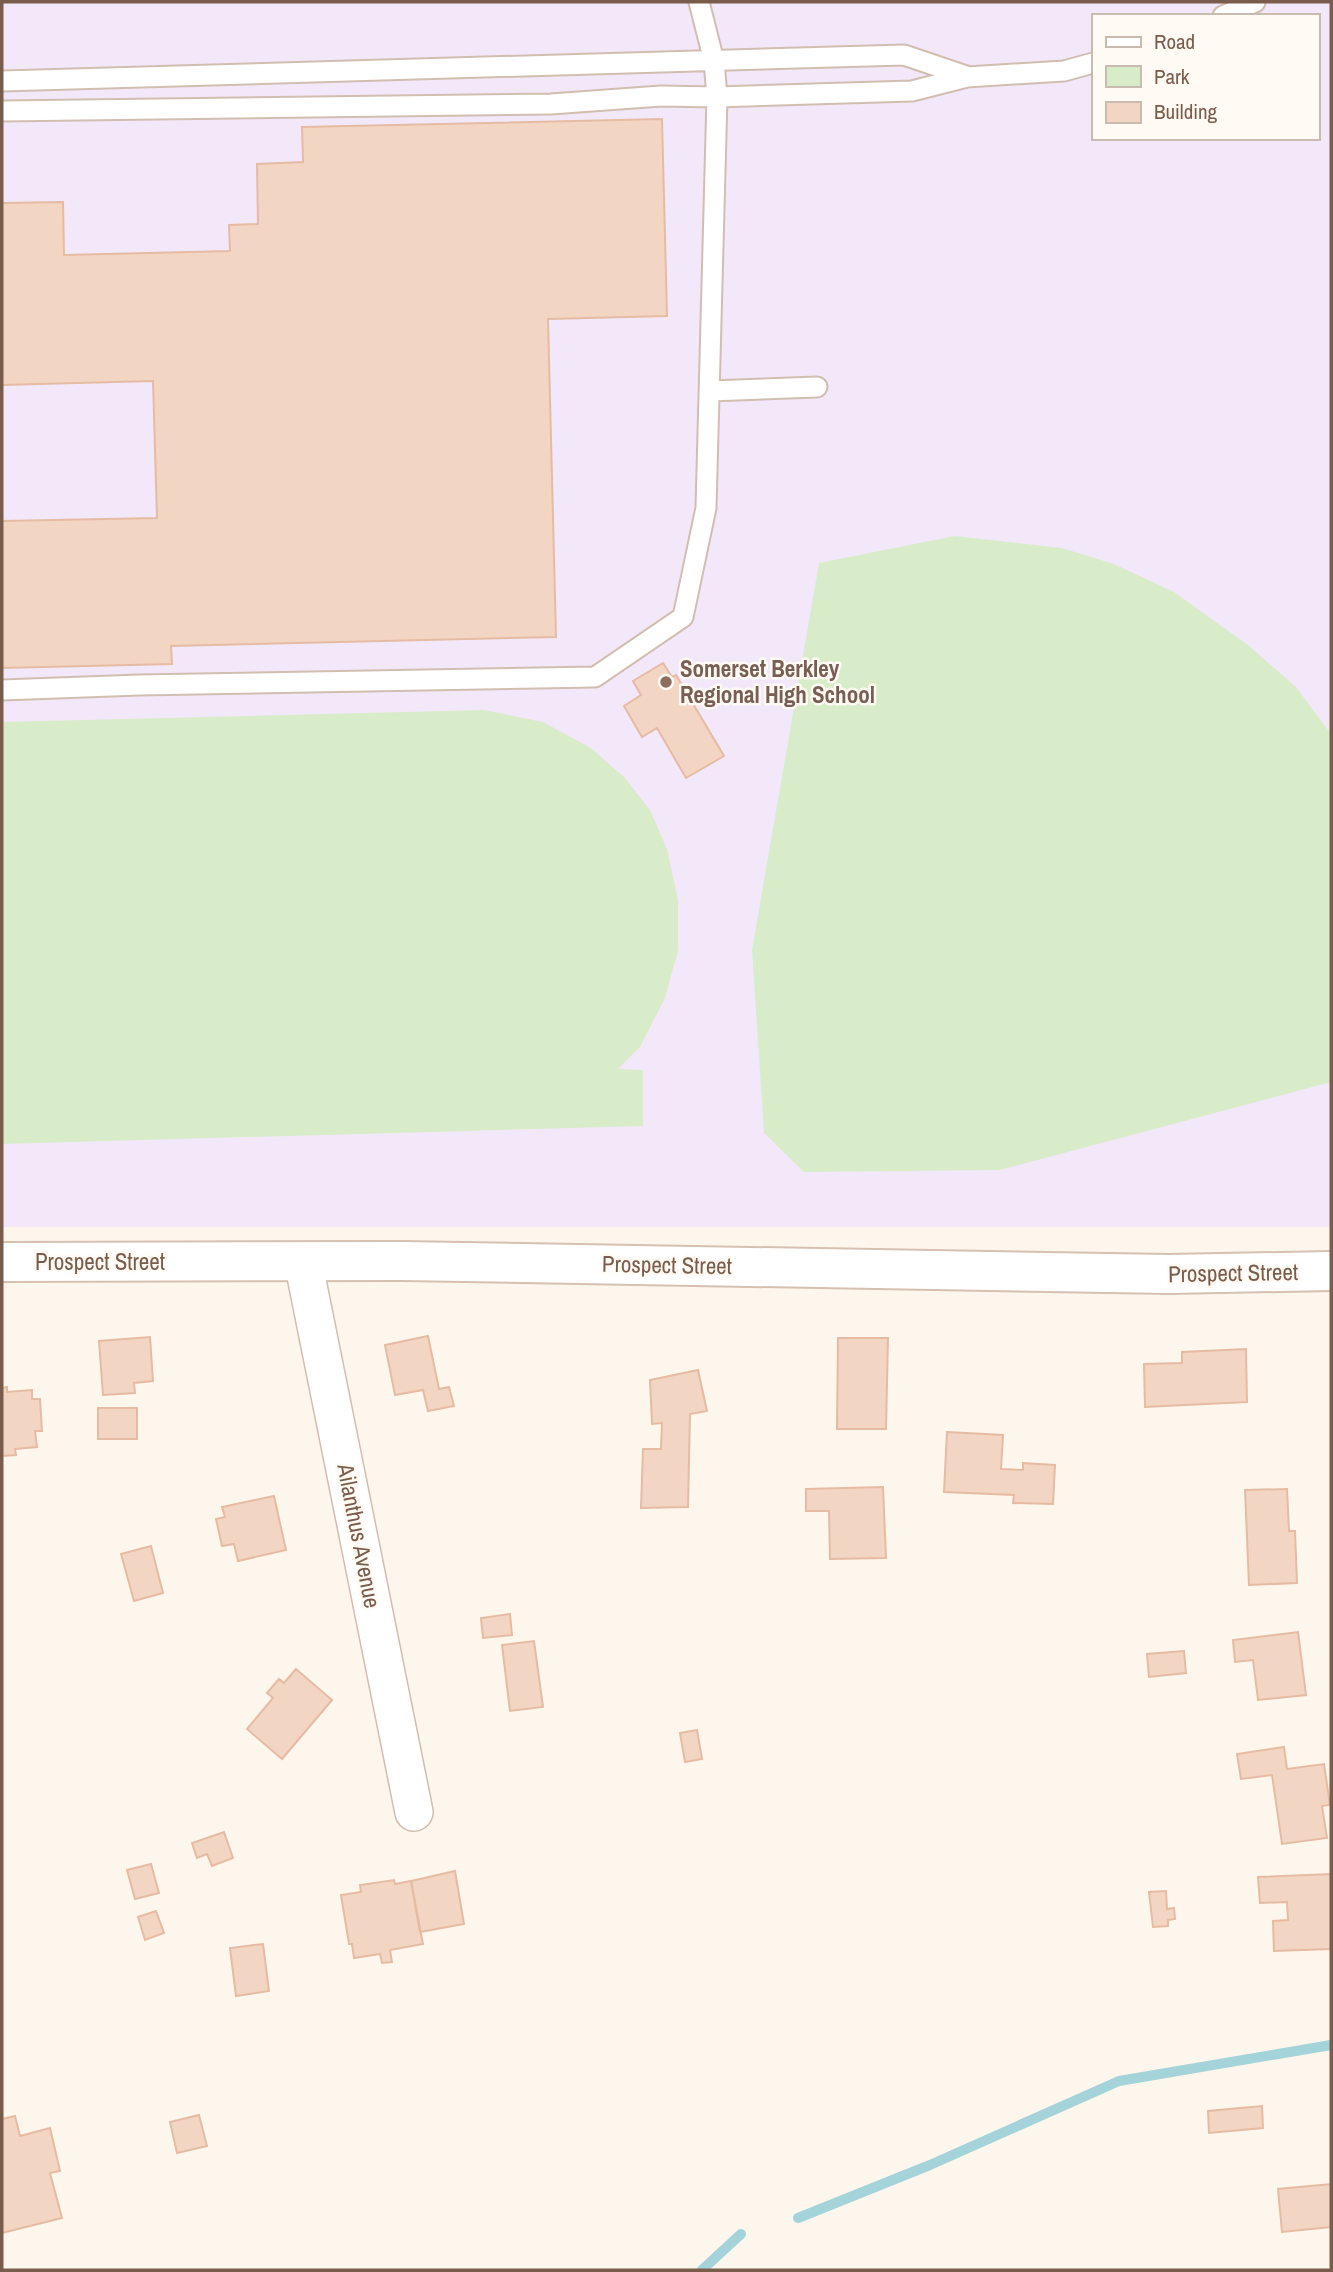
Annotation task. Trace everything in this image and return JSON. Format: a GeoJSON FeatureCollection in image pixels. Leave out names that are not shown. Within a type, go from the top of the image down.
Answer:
{"type":"FeatureCollection","features":[{"type":"Feature","properties":{"kind":"street","name":"Prospect Street"},"geometry":{"type":"LineString","coordinates":[[2,1262],[303,1261],[1169,1274],[1331,1271]]}},
{"type":"Feature","properties":{"kind":"street","name":"Ailanthus Avenue"},"geometry":{"type":"LineString","coordinates":[[303,1261],[414,1812]]}},
{"type":"Feature","properties":{"kind":"lane"},"geometry":{"type":"LineString","coordinates":[[2,690],[595,677],[683,617],[706,508],[710,391],[717,97],[714,61],[699,2]]}},
{"type":"Feature","properties":{"kind":"lane"},"geometry":{"type":"LineString","coordinates":[[1228,14],[1255,2]]}},
{"type":"Feature","properties":{"kind":"lane"},"geometry":{"type":"LineString","coordinates":[[2,80],[904,55],[967,77]]}},
{"type":"Feature","properties":{"kind":"lane"},"geometry":{"type":"LineString","coordinates":[[2,111],[551,104],[661,96],[717,97],[912,91],[967,77],[1064,71],[1092,63]]}},
{"type":"Feature","properties":{"kind":"lane"},"geometry":{"type":"LineString","coordinates":[[710,391],[817,387]]}},
{"type":"Feature","properties":{"kind":"shaded area","name":"Somerset Berkley Regional High School"},"geometry":{"type":"Polygon","coordinates":[[[2,2],[1331,2],[1331,1227],[2,1227],[2,2]]]}},
{"type":"Feature","properties":{"kind":"green space"},"geometry":{"type":"Polygon","coordinates":[[[955,536],[1062,548],[1114,564],[1174,592],[1248,645],[1296,687],[1331,734],[1331,1082],[1000,1170],[804,1172],[764,1133],[752,950],[819,563],[955,536]]]}},
{"type":"Feature","properties":{"kind":"green space"},"geometry":{"type":"Polygon","coordinates":[[[484,710],[543,722],[591,748],[625,778],[650,810],[667,849],[678,900],[678,951],[665,998],[640,1047],[618,1069],[643,1070],[643,1126],[2,1144],[2,722],[484,710]]]}},
{"type":"Feature","properties":{"kind":"building"},"geometry":{"type":"Polygon","coordinates":[[[662,119],[667,316],[548,319],[556,637],[171,646],[172,664],[2,668],[2,521],[157,518],[153,381],[2,385],[2,203],[63,202],[64,255],[230,251],[229,225],[258,224],[257,164],[303,162],[302,127],[662,119]]]}},
{"type":"Feature","properties":{"kind":"building"},"geometry":{"type":"Polygon","coordinates":[[[663,663],[672,677],[676,675],[724,756],[686,778],[657,728],[642,737],[624,706],[641,695],[633,681],[663,663]]]}},
{"type":"Feature","properties":{"kind":"building"},"geometry":{"type":"Polygon","coordinates":[[[428,1336],[439,1389],[449,1387],[454,1406],[428,1411],[423,1390],[395,1395],[385,1345],[428,1336]]]}},
{"type":"Feature","properties":{"kind":"building"},"geometry":{"type":"Polygon","coordinates":[[[150,1337],[153,1381],[134,1383],[135,1393],[103,1395],[99,1341],[150,1337]]]}},
{"type":"Feature","properties":{"kind":"building"},"geometry":{"type":"Polygon","coordinates":[[[838,1338],[888,1338],[886,1429],[837,1429],[838,1338]]]}},
{"type":"Feature","properties":{"kind":"building"},"geometry":{"type":"Polygon","coordinates":[[[1246,1349],[1247,1402],[1145,1407],[1144,1364],[1182,1363],[1182,1352],[1246,1349]]]}},
{"type":"Feature","properties":{"kind":"building"},"geometry":{"type":"Polygon","coordinates":[[[698,1370],[707,1411],[690,1414],[688,1507],[641,1508],[643,1449],[661,1449],[662,1423],[652,1424],[650,1380],[698,1370]]]}},
{"type":"Feature","properties":{"kind":"building"},"geometry":{"type":"Polygon","coordinates":[[[7,1387],[7,1392],[32,1390],[32,1399],[40,1399],[42,1431],[35,1431],[37,1447],[15,1449],[16,1455],[2,1456],[2,1388],[7,1387]]]}},
{"type":"Feature","properties":{"kind":"building"},"geometry":{"type":"Polygon","coordinates":[[[98,1408],[137,1408],[137,1439],[98,1439],[98,1408]]]}},
{"type":"Feature","properties":{"kind":"building"},"geometry":{"type":"Polygon","coordinates":[[[947,1432],[1003,1435],[1001,1469],[1023,1470],[1023,1463],[1055,1465],[1053,1504],[1013,1503],[1014,1495],[944,1492],[947,1432]]]}},
{"type":"Feature","properties":{"kind":"building"},"geometry":{"type":"Polygon","coordinates":[[[883,1487],[886,1558],[830,1559],[829,1511],[806,1511],[806,1489],[883,1487]]]}},
{"type":"Feature","properties":{"kind":"building"},"geometry":{"type":"Polygon","coordinates":[[[1287,1489],[1289,1531],[1295,1531],[1297,1583],[1249,1585],[1245,1490],[1287,1489]]]}},
{"type":"Feature","properties":{"kind":"building"},"geometry":{"type":"Polygon","coordinates":[[[274,1496],[286,1550],[238,1561],[234,1544],[222,1546],[216,1519],[225,1517],[222,1507],[274,1496]]]}},
{"type":"Feature","properties":{"kind":"building"},"geometry":{"type":"Polygon","coordinates":[[[151,1546],[163,1593],[134,1601],[121,1554],[151,1546]]]}},
{"type":"Feature","properties":{"kind":"building"},"geometry":{"type":"Polygon","coordinates":[[[510,1614],[512,1635],[483,1638],[481,1618],[510,1614]]]}},
{"type":"Feature","properties":{"kind":"building"},"geometry":{"type":"Polygon","coordinates":[[[1298,1632],[1306,1695],[1258,1700],[1253,1660],[1235,1662],[1233,1640],[1298,1632]]]}},
{"type":"Feature","properties":{"kind":"building"},"geometry":{"type":"Polygon","coordinates":[[[534,1641],[543,1707],[510,1711],[502,1645],[534,1641]]]}},
{"type":"Feature","properties":{"kind":"building"},"geometry":{"type":"Polygon","coordinates":[[[1184,1651],[1186,1673],[1149,1677],[1147,1654],[1184,1651]]]}},
{"type":"Feature","properties":{"kind":"building"},"geometry":{"type":"Polygon","coordinates":[[[296,1669],[332,1700],[282,1759],[247,1729],[273,1698],[267,1693],[279,1679],[284,1683],[296,1669]]]}},
{"type":"Feature","properties":{"kind":"building"},"geometry":{"type":"Polygon","coordinates":[[[697,1730],[702,1759],[685,1762],[680,1733],[697,1730]]]}},
{"type":"Feature","properties":{"kind":"building"},"geometry":{"type":"Polygon","coordinates":[[[1284,1747],[1287,1769],[1324,1764],[1330,1805],[1322,1806],[1327,1838],[1282,1844],[1272,1775],[1241,1779],[1237,1754],[1284,1747]]]}},
{"type":"Feature","properties":{"kind":"building"},"geometry":{"type":"Polygon","coordinates":[[[224,1832],[233,1858],[212,1866],[207,1854],[197,1858],[192,1843],[224,1832]]]}},
{"type":"Feature","properties":{"kind":"building"},"geometry":{"type":"Polygon","coordinates":[[[151,1864],[159,1893],[135,1899],[127,1870],[151,1864]]]}},
{"type":"Feature","properties":{"kind":"building"},"geometry":{"type":"Polygon","coordinates":[[[455,1871],[464,1924],[420,1932],[411,1881],[455,1871]]]}},
{"type":"Feature","properties":{"kind":"building"},"geometry":{"type":"Polygon","coordinates":[[[1331,1874],[1331,1949],[1274,1951],[1273,1921],[1288,1920],[1287,1902],[1260,1903],[1258,1877],[1331,1874]]]}},
{"type":"Feature","properties":{"kind":"building"},"geometry":{"type":"Polygon","coordinates":[[[394,1880],[395,1884],[411,1881],[423,1944],[390,1950],[392,1962],[382,1963],[380,1954],[354,1958],[341,1895],[361,1892],[360,1885],[394,1880]]]}},
{"type":"Feature","properties":{"kind":"building"},"geometry":{"type":"Polygon","coordinates":[[[1166,1891],[1167,1909],[1174,1908],[1175,1919],[1168,1920],[1168,1926],[1153,1927],[1149,1892],[1166,1891]]]}},
{"type":"Feature","properties":{"kind":"building"},"geometry":{"type":"Polygon","coordinates":[[[156,1911],[164,1933],[145,1940],[138,1917],[156,1911]]]}},
{"type":"Feature","properties":{"kind":"building"},"geometry":{"type":"Polygon","coordinates":[[[263,1944],[269,1991],[236,1996],[230,1948],[263,1944]]]}},
{"type":"Feature","properties":{"kind":"building"},"geometry":{"type":"Polygon","coordinates":[[[1262,2106],[1263,2128],[1209,2133],[1208,2111],[1262,2106]]]}},
{"type":"Feature","properties":{"kind":"building"},"geometry":{"type":"Polygon","coordinates":[[[199,2115],[207,2146],[177,2153],[170,2122],[199,2115]]]}},
{"type":"Feature","properties":{"kind":"building"},"geometry":{"type":"Polygon","coordinates":[[[15,2116],[20,2136],[50,2128],[60,2171],[50,2173],[62,2218],[2,2233],[2,2119],[15,2116]]]}},
{"type":"Feature","properties":{"kind":"building"},"geometry":{"type":"Polygon","coordinates":[[[1331,2184],[1331,2227],[1282,2232],[1278,2189],[1331,2184]]]}},
{"type":"Feature","properties":{"kind":"waterway"},"geometry":{"type":"LineString","coordinates":[[798,2218],[930,2165],[1119,2081],[1331,2045]]}},
{"type":"Feature","properties":{"kind":"waterway"},"geometry":{"type":"LineString","coordinates":[[702,2270],[741,2234]]}},
{"type":"Feature","properties":{"kind":"place","name":"Somerset Berkley Regional High School"},"geometry":{"type":"Point","coordinates":[666,682]}}]}
